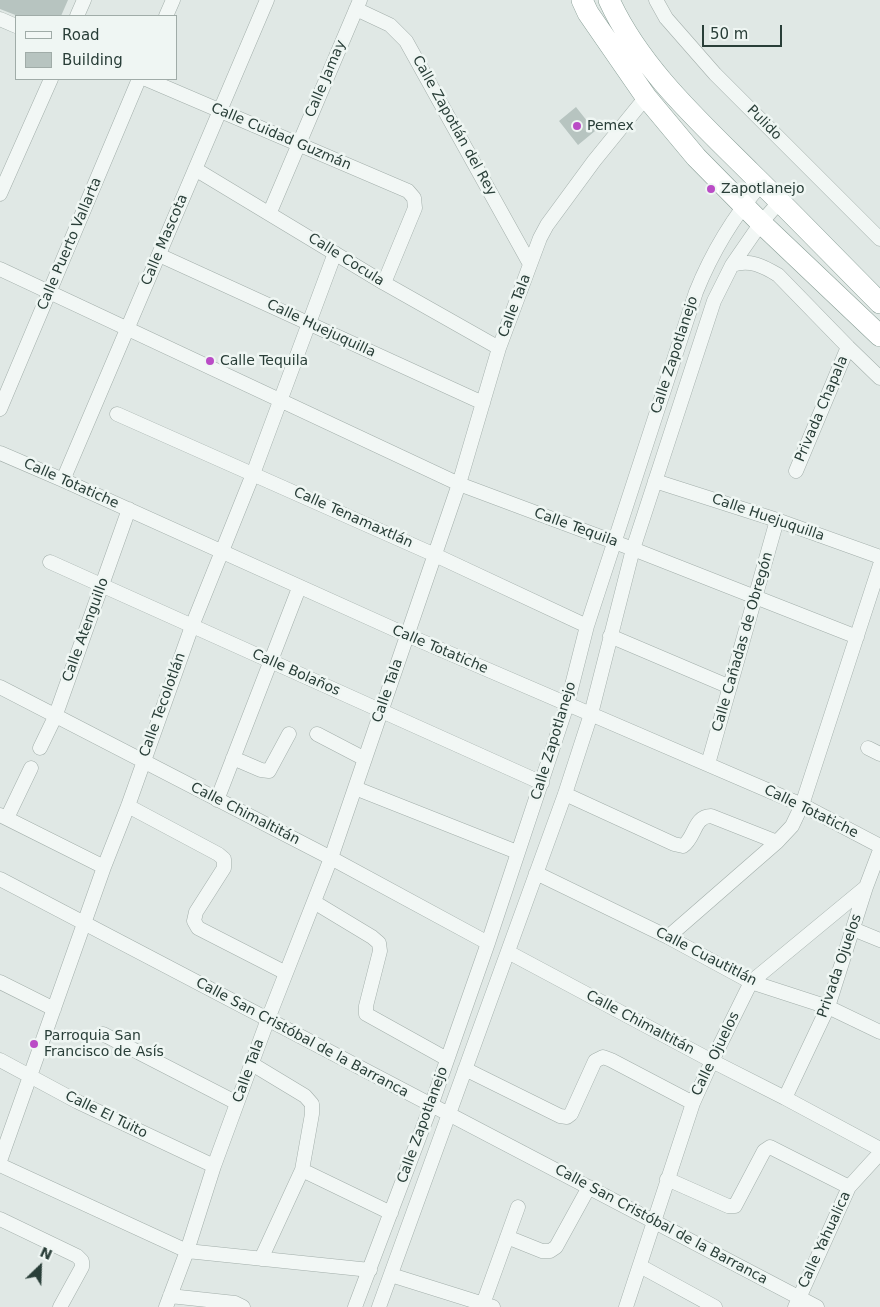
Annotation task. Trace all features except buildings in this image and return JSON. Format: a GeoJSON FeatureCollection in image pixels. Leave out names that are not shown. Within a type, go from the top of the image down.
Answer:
{"type":"FeatureCollection","features":[{"type":"Feature","properties":{"kind":"highway"},"geometry":{"type":"LineString","coordinates":[[582,0],[588,13],[646,97],[696,157],[761,223],[880,336]]}},
{"type":"Feature","properties":{"kind":"highway"},"geometry":{"type":"LineString","coordinates":[[609,0],[644,58],[658,77],[880,303]]}},
{"type":"Feature","properties":{"kind":"street"},"geometry":{"type":"LineString","coordinates":[[77,15],[84,0]]}},
{"type":"Feature","properties":{"kind":"street"},"geometry":{"type":"LineString","coordinates":[[166,15],[172,0]]}},
{"type":"Feature","properties":{"kind":"street","name":"Calle Mascota"},"geometry":{"type":"LineString","coordinates":[[63,480],[267,0]]}},
{"type":"Feature","properties":{"kind":"street","name":"Pulido"},"geometry":{"type":"LineString","coordinates":[[656,0],[666,18],[715,74],[880,239]]}},
{"type":"Feature","properties":{"kind":"street","name":"Calle Jamay"},"geometry":{"type":"LineString","coordinates":[[270,212],[358,5]]}},
{"type":"Feature","properties":{"kind":"street","name":"Calle Zapotlán del Rey"},"geometry":{"type":"LineString","coordinates":[[358,5],[390,25],[406,41],[530,264]]}},
{"type":"Feature","properties":{"kind":"street"},"geometry":{"type":"LineString","coordinates":[[0,19],[15,26]]}},
{"type":"Feature","properties":{"kind":"street"},"geometry":{"type":"LineString","coordinates":[[0,194],[51,80]]}},
{"type":"Feature","properties":{"kind":"street","name":"Calle Puerto Vallarta"},"geometry":{"type":"LineString","coordinates":[[0,409],[139,80]]}},
{"type":"Feature","properties":{"kind":"street","name":"Calle Cuidad Guzmán"},"geometry":{"type":"LineString","coordinates":[[148,80],[408,191],[414,198],[415,208],[384,283]]}},
{"type":"Feature","properties":{"kind":"street","name":"Calle Tala"},"geometry":{"type":"LineString","coordinates":[[168,1302],[237,1103],[331,858],[459,484],[499,348],[540,238],[594,161],[646,97]]}},
{"type":"Feature","properties":{"kind":"street","name":"Calle Cocula"},"geometry":{"type":"LineString","coordinates":[[195,169],[270,212],[384,283],[499,348]]}},
{"type":"Feature","properties":{"kind":"street","name":"Calle Zapotlanejo"},"geometry":{"type":"LineString","coordinates":[[355,1307],[431,1106],[542,783],[567,704],[587,626],[696,292],[707,265],[743,205],[762,183]]}},
{"type":"Feature","properties":{"kind":"street","name":"Calle Zapotlanejo"},"geometry":{"type":"LineString","coordinates":[[379,1307],[565,794],[591,714],[633,549],[714,301],[732,265],[761,223],[780,201]]}},
{"type":"Feature","properties":{"kind":"street","name":"Calle Tecolotlán"},"geometry":{"type":"LineString","coordinates":[[0,1161],[192,626],[253,474],[335,253]]}},
{"type":"Feature","properties":{"kind":"street","name":"Calle Huejuquilla"},"geometry":{"type":"LineString","coordinates":[[159,255],[483,403]]}},
{"type":"Feature","properties":{"kind":"street"},"geometry":{"type":"LineString","coordinates":[[732,265],[752,262],[778,276],[880,378]]}},
{"type":"Feature","properties":{"kind":"street","name":"Calle Tequila"},"geometry":{"type":"LineString","coordinates":[[0,269],[459,484],[633,549],[857,637]]}},
{"type":"Feature","properties":{"kind":"street","name":"Privada Chapala"},"geometry":{"type":"LineString","coordinates":[[796,471],[848,347]]}},
{"type":"Feature","properties":{"kind":"street","name":"Calle Tenamaxtlán"},"geometry":{"type":"LineString","coordinates":[[117,414],[435,555],[587,626]]}},
{"type":"Feature","properties":{"kind":"street","name":"Calle Totatiche"},"geometry":{"type":"LineString","coordinates":[[0,453],[129,509],[407,636],[802,805],[880,848]]}},
{"type":"Feature","properties":{"kind":"street","name":"Calle Huejuquilla"},"geometry":{"type":"LineString","coordinates":[[655,480],[777,520],[880,557]]}},
{"type":"Feature","properties":{"kind":"street","name":"Calle Atenguillo"},"geometry":{"type":"LineString","coordinates":[[40,748],[55,717],[129,509]]}},
{"type":"Feature","properties":{"kind":"street","name":"Calle Cañadas de Obregón"},"geometry":{"type":"LineString","coordinates":[[708,764],[777,520]]}},
{"type":"Feature","properties":{"kind":"street","name":"Calle Bolaños"},"geometry":{"type":"LineString","coordinates":[[50,562],[542,783]]}},
{"type":"Feature","properties":{"kind":"street"},"geometry":{"type":"LineString","coordinates":[[668,937],[777,842],[792,826],[802,805],[880,565]]}},
{"type":"Feature","properties":{"kind":"street"},"geometry":{"type":"LineString","coordinates":[[217,800],[299,588]]}},
{"type":"Feature","properties":{"kind":"street"},"geometry":{"type":"LineString","coordinates":[[610,636],[730,687]]}},
{"type":"Feature","properties":{"kind":"street","name":"Calle Chimaltitán"},"geometry":{"type":"LineString","coordinates":[[0,688],[331,858],[488,943]]}},
{"type":"Feature","properties":{"kind":"street"},"geometry":{"type":"LineString","coordinates":[[233,758],[262,770],[270,771],[289,734]]}},
{"type":"Feature","properties":{"kind":"street"},"geometry":{"type":"LineString","coordinates":[[317,734],[365,759]]}},
{"type":"Feature","properties":{"kind":"street"},"geometry":{"type":"LineString","coordinates":[[31,768],[4,816],[104,867]]}},
{"type":"Feature","properties":{"kind":"street"},"geometry":{"type":"LineString","coordinates":[[355,788],[517,852]]}},
{"type":"Feature","properties":{"kind":"street"},"geometry":{"type":"LineString","coordinates":[[565,794],[674,844],[683,846],[688,843],[699,820],[705,816],[711,816],[777,842]]}},
{"type":"Feature","properties":{"kind":"street"},"geometry":{"type":"LineString","coordinates":[[128,806],[224,859],[224,868],[196,912],[194,921],[198,928],[286,973]]}},
{"type":"Feature","properties":{"kind":"street","name":"Calle Ojuelos"},"geometry":{"type":"LineString","coordinates":[[626,1307],[693,1104],[751,982],[866,887],[880,848]]}},
{"type":"Feature","properties":{"kind":"street","name":"Calle Cuautitlán"},"geometry":{"type":"LineString","coordinates":[[536,873],[668,937],[751,982],[828,1007],[880,1032]]}},
{"type":"Feature","properties":{"kind":"street","name":"Calle San Cristóbal de la Barranca"},"geometry":{"type":"LineString","coordinates":[[0,879],[655,1222],[797,1302],[817,1307]]}},
{"type":"Feature","properties":{"kind":"street","name":"Privada Ojuelos"},"geometry":{"type":"LineString","coordinates":[[785,1098],[828,1007],[866,887]]}},
{"type":"Feature","properties":{"kind":"street"},"geometry":{"type":"LineString","coordinates":[[314,902],[372,937],[378,943],[380,951],[366,1006],[366,1014],[447,1059]]}},
{"type":"Feature","properties":{"kind":"street"},"geometry":{"type":"LineString","coordinates":[[853,928],[880,940]]}},
{"type":"Feature","properties":{"kind":"street","name":"Calle Chimaltitán"},"geometry":{"type":"LineString","coordinates":[[508,952],[880,1149]]}},
{"type":"Feature","properties":{"kind":"street"},"geometry":{"type":"LineString","coordinates":[[0,982],[54,1009]]}},
{"type":"Feature","properties":{"kind":"street"},"geometry":{"type":"LineString","coordinates":[[103,1034],[237,1103]]}},
{"type":"Feature","properties":{"kind":"street"},"geometry":{"type":"LineString","coordinates":[[466,1069],[560,1116],[566,1117],[571,1114],[596,1061],[603,1057],[693,1104]]}},
{"type":"Feature","properties":{"kind":"street","name":"Calle El Tuito"},"geometry":{"type":"LineString","coordinates":[[0,1060],[78,1102],[214,1166]]}},
{"type":"Feature","properties":{"kind":"street"},"geometry":{"type":"LineString","coordinates":[[252,1064],[306,1096],[312,1104],[302,1170],[261,1259]]}},
{"type":"Feature","properties":{"kind":"street"},"geometry":{"type":"LineString","coordinates":[[667,1179],[728,1206],[735,1206],[764,1151],[770,1147],[850,1187]]}},
{"type":"Feature","properties":{"kind":"street","name":"Calle Yahualica"},"geometry":{"type":"LineString","coordinates":[[797,1302],[850,1187],[880,1153]]}},
{"type":"Feature","properties":{"kind":"street"},"geometry":{"type":"LineString","coordinates":[[0,1165],[187,1251],[370,1270]]}},
{"type":"Feature","properties":{"kind":"street"},"geometry":{"type":"LineString","coordinates":[[302,1170],[391,1213]]}},
{"type":"Feature","properties":{"kind":"street"},"geometry":{"type":"LineString","coordinates":[[507,1237],[542,1251],[550,1252],[556,1247],[589,1188]]}},
{"type":"Feature","properties":{"kind":"street"},"geometry":{"type":"LineString","coordinates":[[391,1276],[488,1305],[507,1237],[518,1207]]}},
{"type":"Feature","properties":{"kind":"street"},"geometry":{"type":"LineString","coordinates":[[0,1219],[77,1256],[82,1261],[82,1266],[60,1307]]}},
{"type":"Feature","properties":{"kind":"street"},"geometry":{"type":"LineString","coordinates":[[640,1266],[715,1307]]}},
{"type":"Feature","properties":{"kind":"street"},"geometry":{"type":"LineString","coordinates":[[168,1302],[235,1303],[243,1307]]}},
{"type":"Feature","properties":{"kind":"place","name":"Pemex"},"geometry":{"type":"Point","coordinates":[577,126]}},
{"type":"Feature","properties":{"kind":"place","name":"Zapotlanejo"},"geometry":{"type":"Point","coordinates":[711,189]}},
{"type":"Feature","properties":{"kind":"place","name":"Calle Tequila"},"geometry":{"type":"Point","coordinates":[210,361]}},
{"type":"Feature","properties":{"kind":"place","name":"Parroquia San Francisco de Asís"},"geometry":{"type":"Point","coordinates":[34,1044]}}]}
